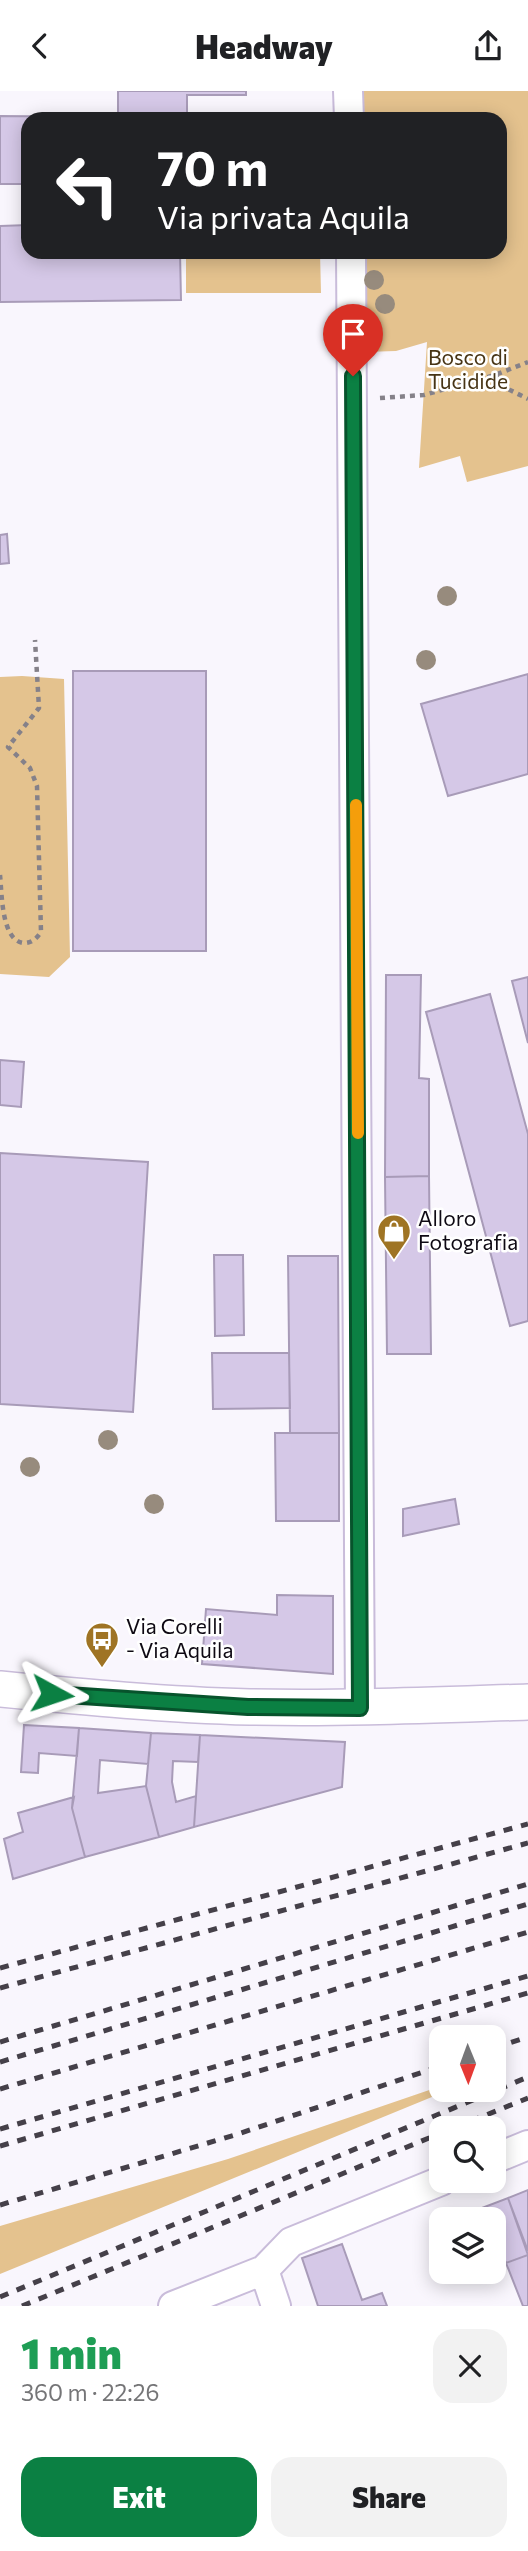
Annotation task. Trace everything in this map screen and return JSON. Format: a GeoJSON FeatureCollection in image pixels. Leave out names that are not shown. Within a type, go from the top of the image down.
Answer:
{"type":"FeatureCollection","features":[{"type":"Feature","properties":{"kind":"street"},"geometry":{"type":"LineString","coordinates":[[348,91],[349,112]]}},
{"type":"Feature","properties":{"kind":"street"},"geometry":{"type":"LineString","coordinates":[[351,259],[361,1695]]}},
{"type":"Feature","properties":{"kind":"street"},"geometry":{"type":"LineString","coordinates":[[0,1689],[196,1705],[361,1695],[528,1702]]}},
{"type":"Feature","properties":{"kind":"street"},"geometry":{"type":"LineString","coordinates":[[506,2154],[528,2145]]}},
{"type":"Feature","properties":{"kind":"street"},"geometry":{"type":"LineString","coordinates":[[173,2306],[264,2270],[291,2242],[429,2186]]}},
{"type":"Feature","properties":{"kind":"street"},"geometry":{"type":"LineString","coordinates":[[264,2270],[276,2306]]}},
{"type":"Feature","properties":{"kind":"path"},"geometry":{"type":"LineString","coordinates":[[354,400],[424,395],[495,375],[528,362]]}},
{"type":"Feature","properties":{"kind":"path"},"geometry":{"type":"LineString","coordinates":[[495,375],[508,390],[528,399]]}},
{"type":"Feature","properties":{"kind":"path"},"geometry":{"type":"LineString","coordinates":[[0,874],[8,933],[15,941],[26,943],[36,939],[41,932],[37,786],[30,768],[8,747],[39,708],[35,640]]}},
{"type":"Feature","properties":{"kind":"green space","name":"Bosco di Tucidide"},"geometry":{"type":"Polygon","coordinates":[[[358,91],[528,91],[528,466],[467,482],[460,456],[419,468],[427,342],[396,351],[364,352],[362,259],[507,259],[507,112],[359,112],[358,91]]]}},
{"type":"Feature","properties":{"kind":"green space"},"geometry":{"type":"Polygon","coordinates":[[[186,259],[320,259],[321,293],[186,293],[186,259]]]}},
{"type":"Feature","properties":{"kind":"green space"},"geometry":{"type":"Polygon","coordinates":[[[0,677],[64,679],[70,957],[49,977],[0,974],[0,677]]]}},
{"type":"Feature","properties":{"kind":"green space"},"geometry":{"type":"Polygon","coordinates":[[[429,2090],[429,2098],[0,2274],[0,2226],[228,2159],[429,2090]]]}},
{"type":"Feature","properties":{"kind":"building"},"geometry":{"type":"Polygon","coordinates":[[[118,91],[246,91],[246,95],[187,95],[187,112],[118,112],[118,91]]]}},
{"type":"Feature","properties":{"kind":"building"},"geometry":{"type":"Polygon","coordinates":[[[0,116],[21,116],[21,184],[0,184],[0,116]]]}},
{"type":"Feature","properties":{"kind":"building"},"geometry":{"type":"Polygon","coordinates":[[[21,225],[21,259],[180,259],[181,300],[0,302],[0,226],[21,225]]]}},
{"type":"Feature","properties":{"kind":"building"},"geometry":{"type":"Polygon","coordinates":[[[7,534],[9,563],[0,564],[0,535],[7,534]]]}},
{"type":"Feature","properties":{"kind":"building"},"geometry":{"type":"Polygon","coordinates":[[[73,671],[206,671],[206,951],[73,951],[73,671]]]}},
{"type":"Feature","properties":{"kind":"building"},"geometry":{"type":"Polygon","coordinates":[[[528,674],[528,774],[448,796],[421,704],[528,674]]]}},
{"type":"Feature","properties":{"kind":"building"},"geometry":{"type":"Polygon","coordinates":[[[386,975],[421,975],[419,1078],[429,1079],[429,1176],[385,1177],[386,975]]]}},
{"type":"Feature","properties":{"kind":"building"},"geometry":{"type":"Polygon","coordinates":[[[528,977],[528,1043],[512,981],[528,977]]]}},
{"type":"Feature","properties":{"kind":"building"},"geometry":{"type":"Polygon","coordinates":[[[490,994],[528,1134],[528,1321],[510,1326],[426,1012],[490,994]]]}},
{"type":"Feature","properties":{"kind":"building"},"geometry":{"type":"Polygon","coordinates":[[[0,1060],[24,1062],[21,1107],[0,1105],[0,1060]]]}},
{"type":"Feature","properties":{"kind":"building"},"geometry":{"type":"Polygon","coordinates":[[[0,1153],[148,1162],[133,1412],[0,1404],[0,1153]]]}},
{"type":"Feature","properties":{"kind":"building"},"geometry":{"type":"Polygon","coordinates":[[[429,1176],[431,1354],[387,1354],[385,1177],[429,1176]]]}},
{"type":"Feature","properties":{"kind":"building"},"geometry":{"type":"Polygon","coordinates":[[[214,1255],[243,1255],[244,1335],[215,1336],[214,1255]]]}},
{"type":"Feature","properties":{"kind":"building"},"geometry":{"type":"Polygon","coordinates":[[[288,1256],[338,1256],[339,1433],[290,1433],[288,1256]]]}},
{"type":"Feature","properties":{"kind":"building"},"geometry":{"type":"Polygon","coordinates":[[[212,1353],[289,1353],[290,1408],[213,1409],[212,1353]]]}},
{"type":"Feature","properties":{"kind":"building"},"geometry":{"type":"Polygon","coordinates":[[[275,1433],[339,1433],[339,1521],[276,1521],[275,1433]]]}},
{"type":"Feature","properties":{"kind":"building"},"geometry":{"type":"Polygon","coordinates":[[[455,1499],[459,1524],[403,1536],[403,1509],[455,1499]]]}},
{"type":"Feature","properties":{"kind":"building"},"geometry":{"type":"Polygon","coordinates":[[[277,1595],[333,1596],[333,1674],[202,1664],[206,1609],[277,1615],[277,1595]]]}},
{"type":"Feature","properties":{"kind":"building"},"geometry":{"type":"Polygon","coordinates":[[[24,1725],[79,1728],[77,1756],[39,1753],[38,1773],[21,1772],[24,1725]]]}},
{"type":"Feature","properties":{"kind":"building"},"geometry":{"type":"Polygon","coordinates":[[[79,1728],[151,1733],[148,1764],[100,1760],[98,1793],[146,1786],[159,1837],[85,1857],[72,1808],[79,1728]]]}},
{"type":"Feature","properties":{"kind":"building"},"geometry":{"type":"Polygon","coordinates":[[[151,1733],[200,1735],[198,1762],[173,1761],[172,1782],[176,1802],[196,1796],[194,1827],[159,1837],[146,1786],[151,1733]]]}},
{"type":"Feature","properties":{"kind":"building"},"geometry":{"type":"Polygon","coordinates":[[[200,1735],[345,1742],[342,1787],[194,1827],[200,1735]]]}},
{"type":"Feature","properties":{"kind":"building"},"geometry":{"type":"Polygon","coordinates":[[[74,1797],[72,1808],[85,1857],[13,1879],[4,1839],[23,1832],[18,1813],[74,1797]]]}},
{"type":"Feature","properties":{"kind":"building"},"geometry":{"type":"Polygon","coordinates":[[[528,2190],[528,2251],[508,2198],[528,2190]]]}},
{"type":"Feature","properties":{"kind":"building"},"geometry":{"type":"Polygon","coordinates":[[[508,2198],[528,2255],[506,2263],[506,2207],[484,2207],[508,2198]]]}},
{"type":"Feature","properties":{"kind":"building"},"geometry":{"type":"Polygon","coordinates":[[[342,2244],[362,2300],[382,2293],[387,2306],[318,2306],[302,2258],[342,2244]]]}},
{"type":"Feature","properties":{"kind":"building"},"geometry":{"type":"Polygon","coordinates":[[[528,2255],[528,2306],[523,2306],[506,2263],[528,2255]]]}},
{"type":"Feature","properties":{"kind":"railway"},"geometry":{"type":"LineString","coordinates":[[0,1968],[528,1824]]}},
{"type":"Feature","properties":{"kind":"railway"},"geometry":{"type":"LineString","coordinates":[[0,1988],[528,1843]]}},
{"type":"Feature","properties":{"kind":"railway"},"geometry":{"type":"LineString","coordinates":[[0,2042],[528,1884]]}},
{"type":"Feature","properties":{"kind":"railway"},"geometry":{"type":"LineString","coordinates":[[0,2062],[528,1904]]}},
{"type":"Feature","properties":{"kind":"railway"},"geometry":{"type":"LineString","coordinates":[[0,2089],[528,1932]]}},
{"type":"Feature","properties":{"kind":"railway"},"geometry":{"type":"LineString","coordinates":[[0,2129],[528,1976]]}},
{"type":"Feature","properties":{"kind":"railway"},"geometry":{"type":"LineString","coordinates":[[0,2146],[528,1993]]}},
{"type":"Feature","properties":{"kind":"railway"},"geometry":{"type":"LineString","coordinates":[[506,2044],[528,2037]]}},
{"type":"Feature","properties":{"kind":"railway"},"geometry":{"type":"LineString","coordinates":[[0,2205],[238,2134],[429,2070]]}},
{"type":"Feature","properties":{"kind":"railway"},"geometry":{"type":"LineString","coordinates":[[0,2297],[528,2077]]}},
{"type":"Feature","properties":{"kind":"railway"},"geometry":{"type":"LineString","coordinates":[[484,2116],[528,2098]]}},
{"type":"Feature","properties":{"kind":"railway"},"geometry":{"type":"LineString","coordinates":[[22,2306],[429,2138]]}},
{"type":"Feature","properties":{"kind":"slow traffic"},"geometry":{"type":"LineString","coordinates":[[356,805],[358,1133]]}},
{"type":"Feature","properties":{"kind":"place","name":"Alloro Fotografia"},"geometry":{"type":"Point","coordinates":[394,1261]}},
{"type":"Feature","properties":{"kind":"place","name":"Via Corelli - Via Aquila"},"geometry":{"type":"Point","coordinates":[102,1669]}},
{"type":"Feature","properties":{"kind":"route"},"geometry":{"type":"LineString","coordinates":[[52,1694],[248,1707],[360,1708],[353,376]]}}]}
